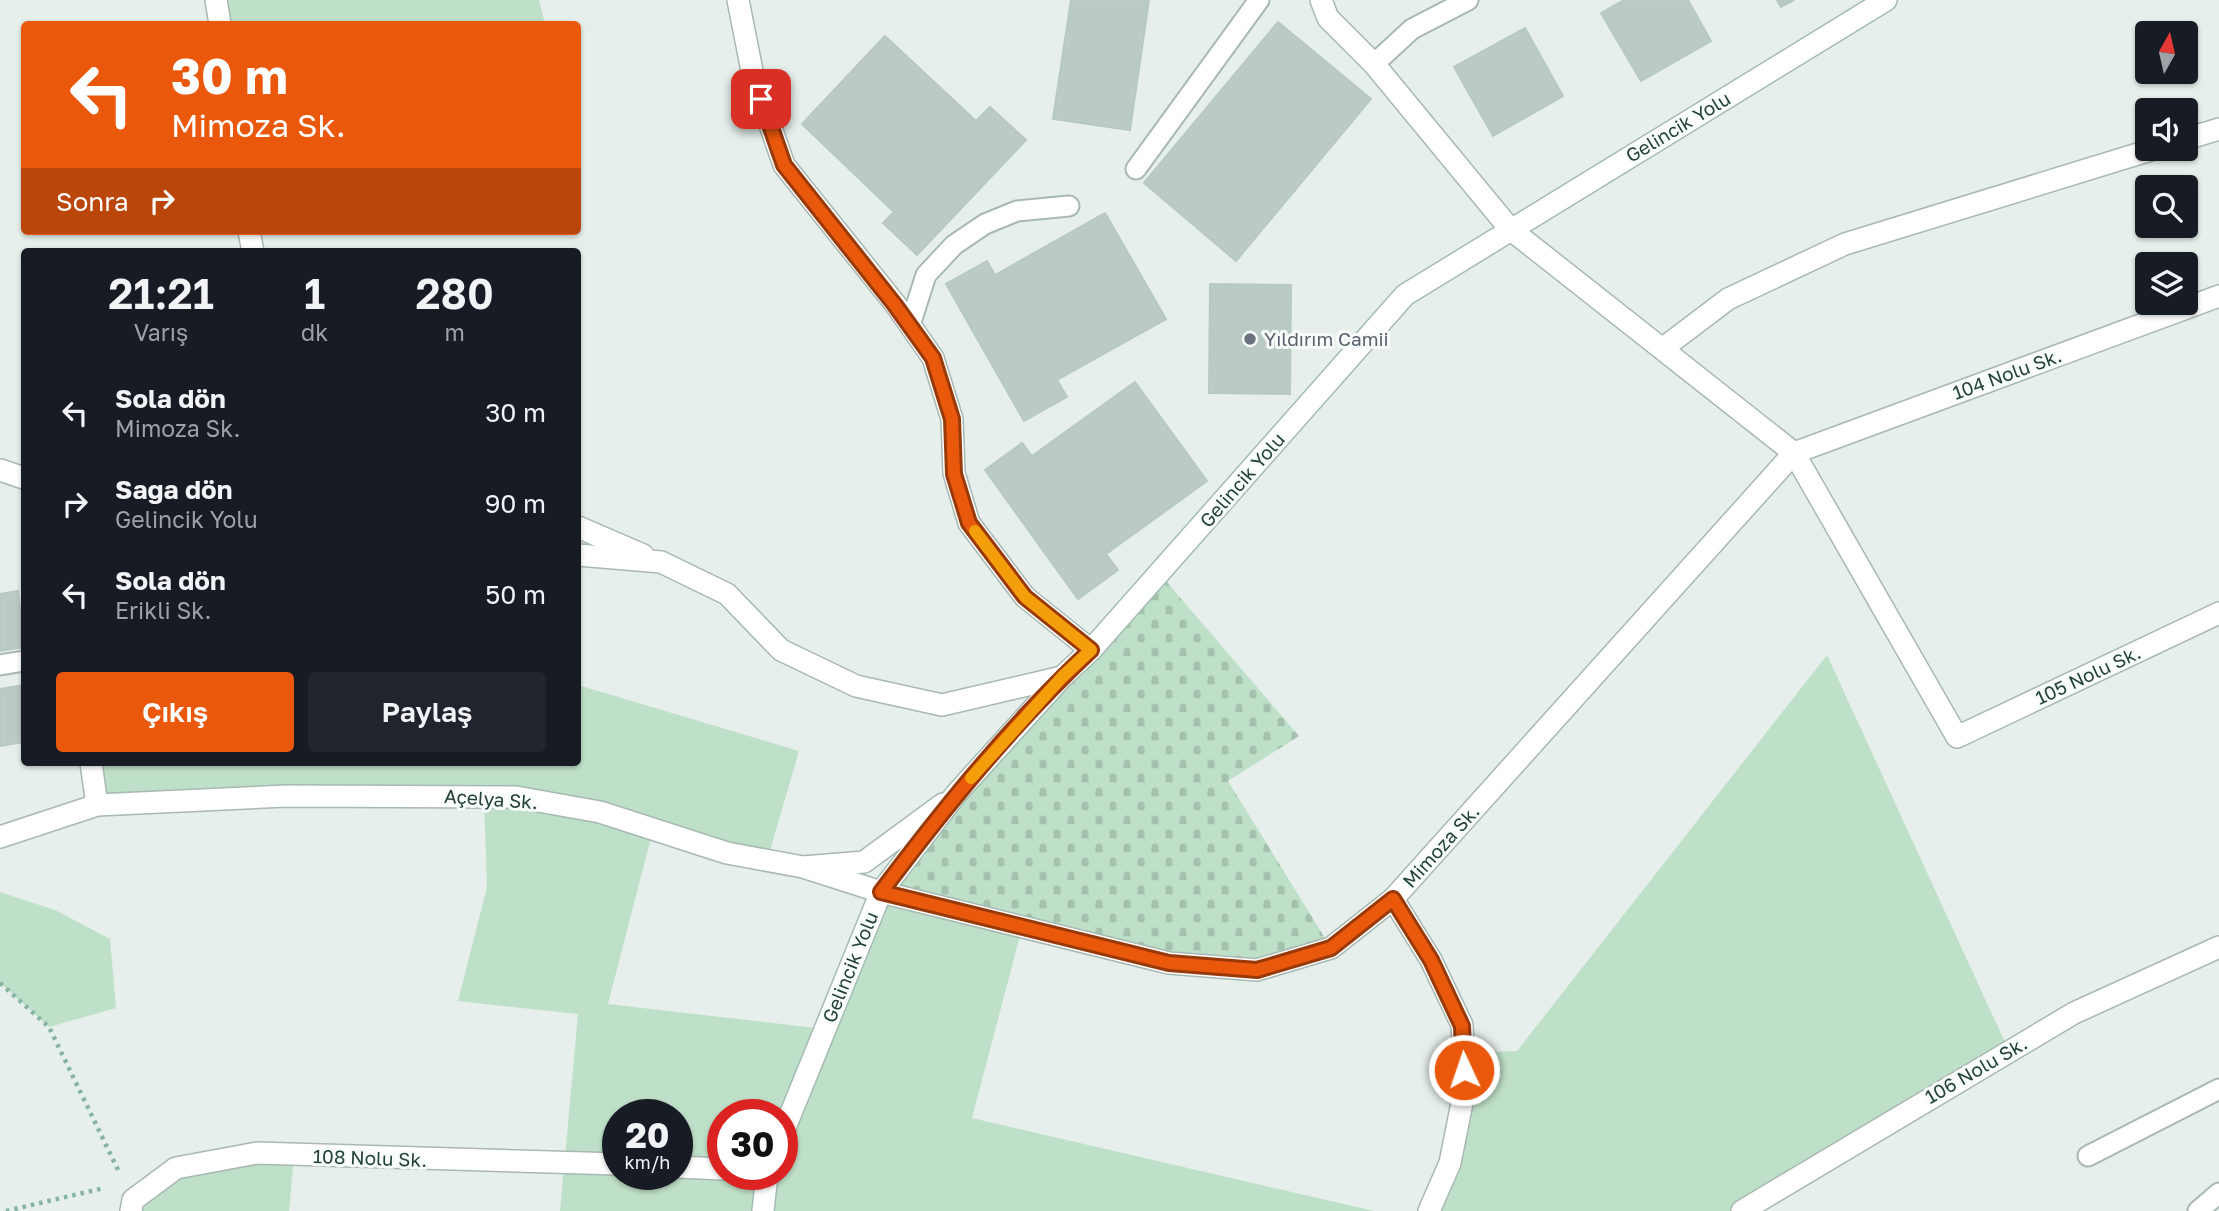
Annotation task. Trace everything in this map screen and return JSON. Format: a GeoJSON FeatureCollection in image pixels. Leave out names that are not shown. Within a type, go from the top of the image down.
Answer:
{"type":"FeatureCollection","features":[{"type":"Feature","properties":{"kind":"street"},"geometry":{"type":"LineString","coordinates":[[216,0],[219,21]]}},
{"type":"Feature","properties":{"kind":"street"},"geometry":{"type":"LineString","coordinates":[[1321,0],[1328,18],[1374,64],[1510,229],[1794,453]]}},
{"type":"Feature","properties":{"kind":"street","name":"Gelincik Yolu"},"geometry":{"type":"LineString","coordinates":[[797,1099],[881,892],[956,794],[1062,677],[1091,650],[1405,295],[1886,0]]}},
{"type":"Feature","properties":{"kind":"street"},"geometry":{"type":"LineString","coordinates":[[740,1],[753,76],[784,165],[933,358],[952,419],[954,474],[969,523],[1025,597],[1091,650]]}},
{"type":"Feature","properties":{"kind":"street"},"geometry":{"type":"LineString","coordinates":[[2198,135],[2219,129]]}},
{"type":"Feature","properties":{"kind":"street"},"geometry":{"type":"LineString","coordinates":[[1662,349],[1728,299],[1844,244],[2135,155]]}},
{"type":"Feature","properties":{"kind":"street","name":"104 Nolu Sk."},"geometry":{"type":"LineString","coordinates":[[1794,453],[2219,296]]}},
{"type":"Feature","properties":{"kind":"street","name":"105 Nolu Sk."},"geometry":{"type":"LineString","coordinates":[[1794,453],[1958,737],[2219,613]]}},
{"type":"Feature","properties":{"kind":"street","name":"Mimoza Sk."},"geometry":{"type":"LineString","coordinates":[[803,867],[881,892],[1169,963],[1257,970],[1331,948],[1393,899],[1794,453]]}},
{"type":"Feature","properties":{"kind":"street"},"geometry":{"type":"LineString","coordinates":[[0,470],[21,477]]}},
{"type":"Feature","properties":{"kind":"street"},"geometry":{"type":"LineString","coordinates":[[581,528],[727,594],[781,650],[856,686],[942,705],[1062,677]]}},
{"type":"Feature","properties":{"kind":"street"},"geometry":{"type":"LineString","coordinates":[[581,555],[661,562]]}},
{"type":"Feature","properties":{"kind":"street"},"geometry":{"type":"LineString","coordinates":[[91,766],[97,805]]}},
{"type":"Feature","properties":{"kind":"street","name":"Açelya Sk."},"geometry":{"type":"LineString","coordinates":[[0,838],[97,805],[311,796],[516,797],[600,812],[727,853],[803,867],[864,862],[899,839],[956,794]]}},
{"type":"Feature","properties":{"kind":"street"},"geometry":{"type":"LineString","coordinates":[[1393,899],[1431,960],[1462,1026],[1465,1088],[1450,1163],[1429,1211]]}},
{"type":"Feature","properties":{"kind":"street","name":"106 Nolu Sk."},"geometry":{"type":"LineString","coordinates":[[1742,1211],[2074,1013],[2219,947]]}},
{"type":"Feature","properties":{"kind":"street","name":"108 Nolu Sk."},"geometry":{"type":"LineString","coordinates":[[129,1198],[176,1168],[257,1153],[602,1164]]}},
{"type":"Feature","properties":{"kind":"street"},"geometry":{"type":"LineString","coordinates":[[763,1211],[765,1190]]}},
{"type":"Feature","properties":{"kind":"lane"},"geometry":{"type":"LineString","coordinates":[[1136,169],[1259,0]]}},
{"type":"Feature","properties":{"kind":"lane"},"geometry":{"type":"LineString","coordinates":[[1374,64],[1412,29],[1468,0]]}},
{"type":"Feature","properties":{"kind":"lane"},"geometry":{"type":"LineString","coordinates":[[910,325],[926,275],[954,245],[985,224],[1017,211],[1069,206]]}},
{"type":"Feature","properties":{"kind":"lane"},"geometry":{"type":"LineString","coordinates":[[0,665],[21,662]]}},
{"type":"Feature","properties":{"kind":"lane"},"geometry":{"type":"LineString","coordinates":[[2088,1156],[2219,1089]]}},
{"type":"Feature","properties":{"kind":"lane"},"geometry":{"type":"LineString","coordinates":[[2198,1211],[2219,1193]]}},
{"type":"Feature","properties":{"kind":"path"},"geometry":{"type":"LineString","coordinates":[[0,983],[49,1027],[129,1198],[6,1211]]}},
{"type":"Feature","properties":{"kind":"green space"},"geometry":{"type":"Polygon","coordinates":[[[216,0],[539,0],[544,21],[220,21],[216,0]]]}},
{"type":"Feature","properties":{"kind":"green space"},"geometry":{"type":"Polygon","coordinates":[[[1159,573],[1299,736],[1228,781],[1331,948],[1257,970],[1169,963],[881,892],[1159,573]]]}},
{"type":"Feature","properties":{"kind":"green space"},"geometry":{"type":"Polygon","coordinates":[[[1827,655],[2009,1051],[1742,1211],[1429,1211],[1463,1053],[1517,1051],[1827,655]]]}},
{"type":"Feature","properties":{"kind":"green space"},"geometry":{"type":"Polygon","coordinates":[[[581,686],[799,751],[767,861],[653,830],[608,1004],[825,1029],[881,892],[1022,928],[972,1118],[1374,1211],[560,1211],[578,1014],[458,1001],[487,887],[484,796],[97,805],[91,766],[581,766],[581,686]]]}},
{"type":"Feature","properties":{"kind":"green space"},"geometry":{"type":"Polygon","coordinates":[[[0,892],[55,910],[110,939],[116,1008],[49,1027],[0,983],[0,892]]]}},
{"type":"Feature","properties":{"kind":"green space"},"geometry":{"type":"Polygon","coordinates":[[[294,1155],[289,1211],[131,1211],[176,1168],[294,1155]]]}},
{"type":"Feature","properties":{"kind":"building"},"geometry":{"type":"Polygon","coordinates":[[[1071,0],[1149,0],[1130,130],[1053,119],[1071,0]]]}},
{"type":"Feature","properties":{"kind":"building"},"geometry":{"type":"Polygon","coordinates":[[[1624,0],[1688,0],[1711,41],[1641,81],[1601,13],[1624,0]]]}},
{"type":"Feature","properties":{"kind":"building"},"geometry":{"type":"Polygon","coordinates":[[[1777,0],[1794,0],[1781,7],[1777,0]]]}},
{"type":"Feature","properties":{"kind":"building"},"geometry":{"type":"Polygon","coordinates":[[[1278,22],[1371,99],[1236,261],[1144,183],[1278,22]]]}},
{"type":"Feature","properties":{"kind":"building"},"geometry":{"type":"Polygon","coordinates":[[[1525,28],[1563,96],[1493,136],[1454,67],[1525,28]]]}},
{"type":"Feature","properties":{"kind":"building"},"geometry":{"type":"Polygon","coordinates":[[[885,36],[976,121],[990,107],[1026,140],[917,255],[883,223],[894,212],[802,124],[885,36]]]}},
{"type":"Feature","properties":{"kind":"building"},"geometry":{"type":"Polygon","coordinates":[[[1105,213],[1166,319],[1057,380],[1067,397],[1024,421],[946,284],[987,261],[995,275],[1105,213]]]}},
{"type":"Feature","properties":{"kind":"building","name":"Yıldırım Camii"},"geometry":{"type":"Polygon","coordinates":[[[1210,284],[1291,285],[1290,394],[1209,393],[1210,284]]]}},
{"type":"Feature","properties":{"kind":"building"},"geometry":{"type":"Polygon","coordinates":[[[1135,382],[1207,481],[1106,554],[1118,570],[1078,599],[985,470],[1022,443],[1032,456],[1135,382]]]}},
{"type":"Feature","properties":{"kind":"building"},"geometry":{"type":"Polygon","coordinates":[[[18,591],[21,648],[0,651],[0,594],[18,591]]]}},
{"type":"Feature","properties":{"kind":"building"},"geometry":{"type":"Polygon","coordinates":[[[21,686],[21,742],[0,746],[0,689],[21,686]]]}},
{"type":"Feature","properties":{"kind":"slow traffic"},"geometry":{"type":"LineString","coordinates":[[971,778],[1062,677],[1091,650],[1025,597],[975,531]]}},
{"type":"Feature","properties":{"kind":"place","name":"Yıldırım Camii"},"geometry":{"type":"Point","coordinates":[1250,339]}},
{"type":"Feature","properties":{"kind":"route"},"geometry":{"type":"LineString","coordinates":[[761,99],[784,165],[895,305],[933,358],[952,419],[954,474],[969,523],[1025,597],[1091,650],[1062,677],[956,794],[881,892],[1169,963],[1257,970],[1331,948],[1393,899],[1431,960],[1462,1026],[1464,1070]]}}]}
